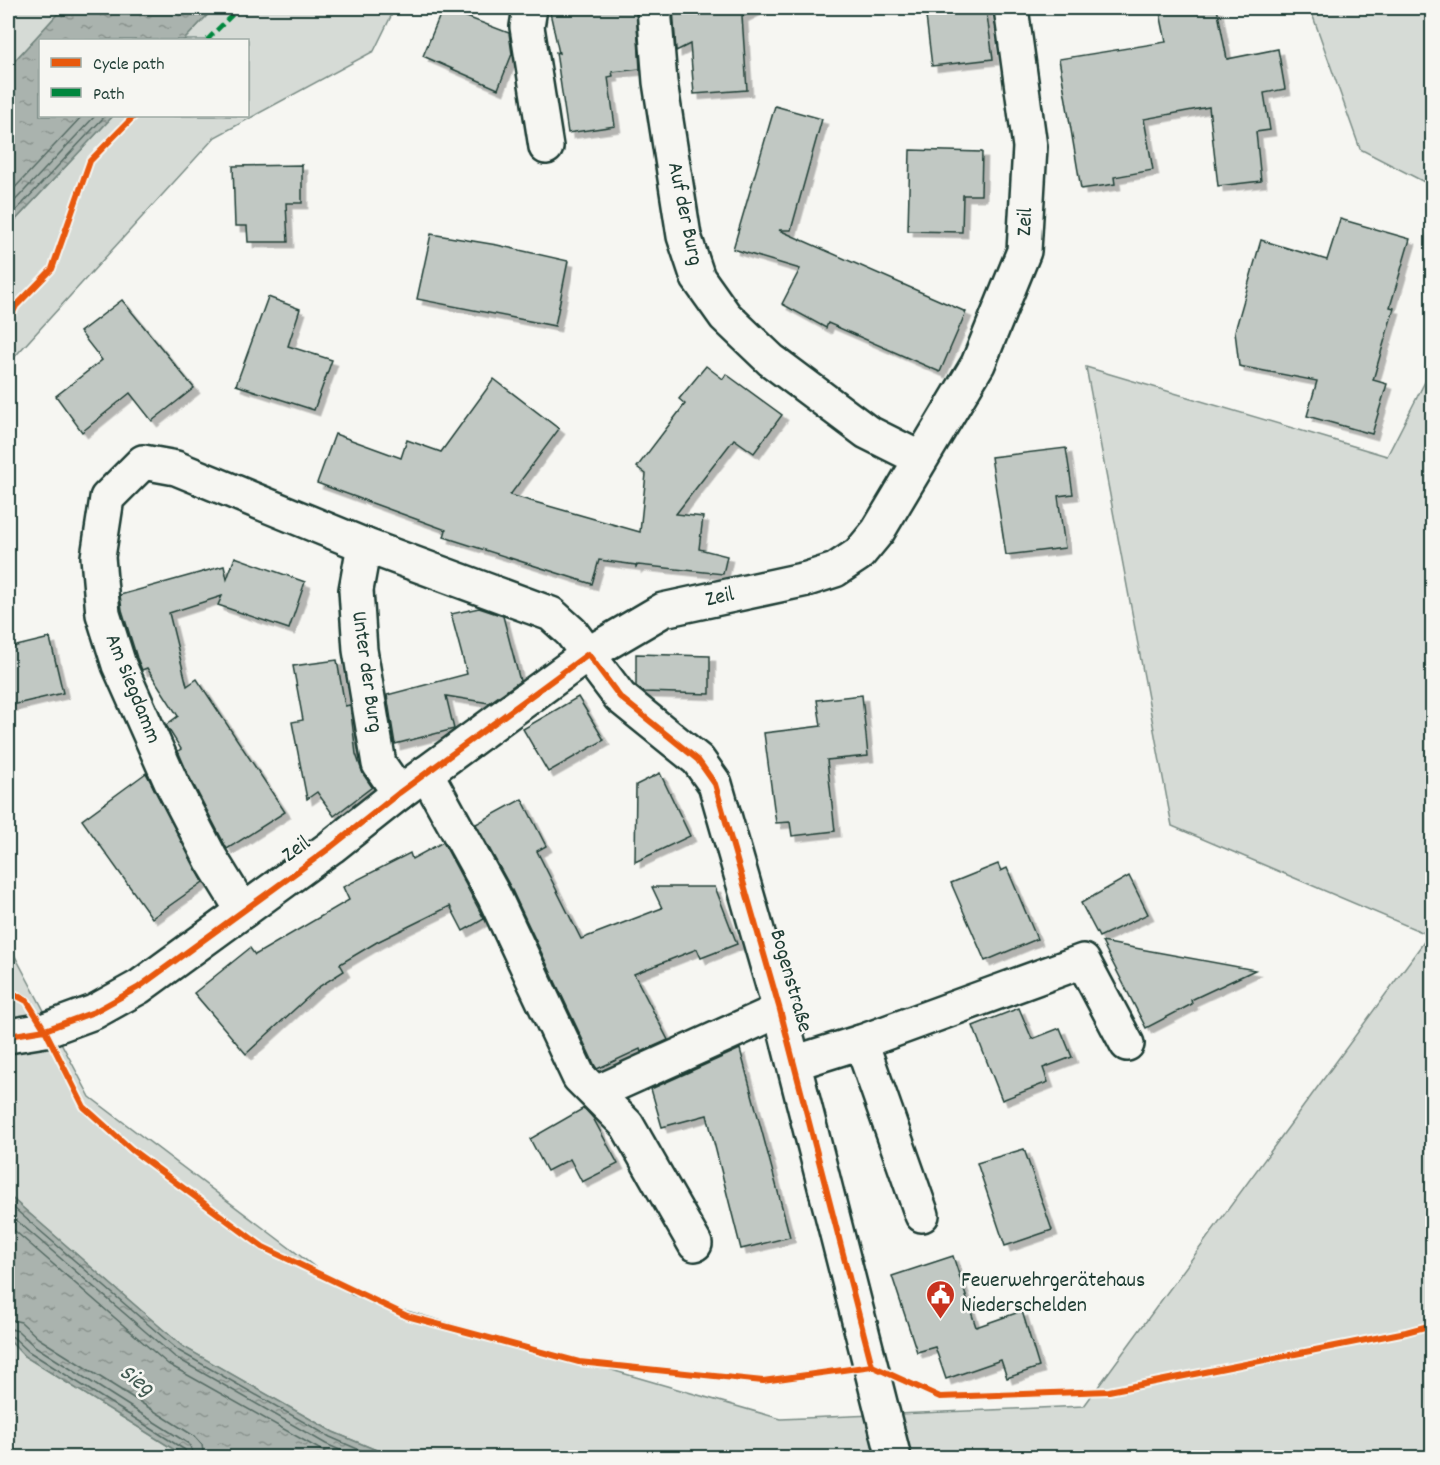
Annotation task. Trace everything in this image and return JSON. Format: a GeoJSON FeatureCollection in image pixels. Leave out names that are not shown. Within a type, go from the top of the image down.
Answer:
{"type":"FeatureCollection","features":[{"type":"Feature","properties":{"kind":"street"},"geometry":{"type":"LineString","coordinates":[[530,8],[527,27],[546,147]]}},
{"type":"Feature","properties":{"kind":"street","name":"Auf der Burg"},"geometry":{"type":"LineString","coordinates":[[654,8],[660,82],[684,236],[698,278],[725,316],[780,368],[867,432],[919,458]]}},
{"type":"Feature","properties":{"kind":"street","name":"Zeil"},"geometry":{"type":"LineString","coordinates":[[8,1036],[45,1030],[94,1012],[139,987],[588,654],[663,610],[807,579],[835,570],[859,554],[878,531],[919,458],[978,364],[1024,251],[1030,147],[1011,8]]}},
{"type":"Feature","properties":{"kind":"street","name":"Am Siegdamm"},"geometry":{"type":"LineString","coordinates":[[243,911],[211,859],[171,782],[119,664],[103,614],[99,556],[107,498],[143,462],[176,468],[364,545]]}},
{"type":"Feature","properties":{"kind":"street"},"geometry":{"type":"LineString","coordinates":[[364,545],[551,614],[571,632],[588,654]]}},
{"type":"Feature","properties":{"kind":"street","name":"Unter der Burg"},"geometry":{"type":"LineString","coordinates":[[364,545],[356,590],[360,650],[379,764],[399,793]]}},
{"type":"Feature","properties":{"kind":"street","name":"Bogenstraße"},"geometry":{"type":"LineString","coordinates":[[588,654],[620,697],[698,760],[715,784],[780,1010],[894,1458]]}},
{"type":"Feature","properties":{"kind":"street"},"geometry":{"type":"LineString","coordinates":[[426,773],[494,896],[579,1077],[627,1125],[695,1244]]}},
{"type":"Feature","properties":{"kind":"street"},"geometry":{"type":"LineString","coordinates":[[794,1063],[861,1042],[1083,961],[1127,1044]]}},
{"type":"Feature","properties":{"kind":"street","name":"Bogenstraße"},"geometry":{"type":"LineString","coordinates":[[596,1093],[780,1010]]}},
{"type":"Feature","properties":{"kind":"street"},"geometry":{"type":"LineString","coordinates":[[861,1042],[922,1215]]}},
{"type":"Feature","properties":{"kind":"shaded area"},"geometry":{"type":"Polygon","coordinates":[[[8,8],[63,8],[8,68],[8,8]]]}},
{"type":"Feature","properties":{"kind":"shaded area"},"geometry":{"type":"Polygon","coordinates":[[[214,8],[395,8],[374,51],[215,137],[8,364],[8,228],[112,117],[249,117],[249,39],[185,39],[214,8]]]}},
{"type":"Feature","properties":{"kind":"shaded area"},"geometry":{"type":"Polygon","coordinates":[[[1310,8],[1432,8],[1432,186],[1360,149],[1310,8]]]}},
{"type":"Feature","properties":{"kind":"shaded area"},"geometry":{"type":"Polygon","coordinates":[[[1086,367],[1387,456],[1432,368],[1432,1457],[393,1457],[333,1432],[182,1346],[8,1195],[8,943],[90,1097],[352,1295],[781,1419],[1084,1406],[1429,935],[1172,826],[1086,367]]]}},
{"type":"Feature","properties":{"kind":"shaded area"},"geometry":{"type":"Polygon","coordinates":[[[8,1339],[24,1356],[186,1457],[8,1457],[8,1339]]]}},
{"type":"Feature","properties":{"kind":"water"},"geometry":{"type":"Polygon","coordinates":[[[63,8],[214,8],[185,39],[39,39],[39,117],[112,117],[8,228],[8,68],[63,8]]]}},
{"type":"Feature","properties":{"kind":"water","name":"Sieg"},"geometry":{"type":"Polygon","coordinates":[[[8,1195],[182,1346],[333,1432],[393,1457],[186,1457],[24,1356],[8,1339],[8,1195]]]}},
{"type":"Feature","properties":{"kind":"building"},"geometry":{"type":"Polygon","coordinates":[[[443,8],[509,33],[512,54],[498,89],[423,56],[443,8]]]}},
{"type":"Feature","properties":{"kind":"building"},"geometry":{"type":"Polygon","coordinates":[[[549,8],[636,8],[640,69],[612,72],[613,76],[608,77],[615,126],[568,133],[556,52],[559,53],[549,8]]]}},
{"type":"Feature","properties":{"kind":"building"},"geometry":{"type":"Polygon","coordinates":[[[673,8],[758,8],[742,16],[747,90],[694,94],[690,44],[676,51],[673,8]]]}},
{"type":"Feature","properties":{"kind":"building"},"geometry":{"type":"Polygon","coordinates":[[[925,8],[986,8],[993,59],[932,66],[925,8]]]}},
{"type":"Feature","properties":{"kind":"building"},"geometry":{"type":"Polygon","coordinates":[[[1159,8],[1217,8],[1227,59],[1278,49],[1285,89],[1264,93],[1270,130],[1256,132],[1261,181],[1218,186],[1209,107],[1144,119],[1153,170],[1114,177],[1115,184],[1081,189],[1059,59],[1166,42],[1159,8]]]}},
{"type":"Feature","properties":{"kind":"building"},"geometry":{"type":"Polygon","coordinates":[[[775,106],[822,119],[791,230],[779,230],[966,312],[940,372],[828,323],[826,328],[782,304],[800,269],[733,249],[775,106]]]}},
{"type":"Feature","properties":{"kind":"building"},"geometry":{"type":"Polygon","coordinates":[[[910,150],[982,152],[981,195],[963,195],[962,232],[908,231],[910,150]]]}},
{"type":"Feature","properties":{"kind":"building"},"geometry":{"type":"Polygon","coordinates":[[[302,165],[302,203],[286,203],[288,242],[248,242],[247,226],[235,226],[233,166],[302,165]]]}},
{"type":"Feature","properties":{"kind":"building"},"geometry":{"type":"Polygon","coordinates":[[[1340,219],[1410,239],[1390,307],[1394,308],[1373,380],[1387,384],[1372,434],[1307,416],[1317,381],[1239,366],[1235,331],[1261,240],[1327,260],[1340,219]]]}},
{"type":"Feature","properties":{"kind":"building"},"geometry":{"type":"Polygon","coordinates":[[[431,234],[497,245],[568,261],[555,326],[417,299],[431,234]]]}},
{"type":"Feature","properties":{"kind":"building"},"geometry":{"type":"Polygon","coordinates":[[[268,297],[300,309],[288,346],[332,360],[314,410],[236,385],[268,297]]]}},
{"type":"Feature","properties":{"kind":"building"},"geometry":{"type":"Polygon","coordinates":[[[122,300],[194,388],[152,421],[130,393],[82,432],[56,396],[102,360],[80,332],[122,300]]]}},
{"type":"Feature","properties":{"kind":"building"},"geometry":{"type":"Polygon","coordinates":[[[706,366],[723,379],[726,374],[782,415],[754,453],[734,439],[676,514],[703,517],[699,549],[727,556],[723,574],[638,565],[636,567],[636,565],[599,560],[592,584],[444,537],[446,530],[317,483],[335,434],[401,458],[407,440],[441,452],[494,379],[559,429],[510,495],[640,532],[646,474],[637,467],[685,404],[679,399],[706,366]]]}},
{"type":"Feature","properties":{"kind":"building"},"geometry":{"type":"Polygon","coordinates":[[[1066,448],[1073,494],[1058,496],[1065,548],[1006,555],[991,457],[1066,448]]]}},
{"type":"Feature","properties":{"kind":"building"},"geometry":{"type":"Polygon","coordinates":[[[235,557],[305,582],[289,629],[218,605],[222,596],[169,613],[187,686],[197,679],[285,812],[227,849],[188,774],[178,751],[181,749],[166,725],[178,716],[147,668],[142,670],[122,610],[120,595],[224,566],[227,579],[235,557]]]}},
{"type":"Feature","properties":{"kind":"building"},"geometry":{"type":"Polygon","coordinates":[[[479,608],[503,616],[520,681],[489,703],[446,696],[454,729],[395,744],[387,695],[467,674],[451,614],[479,608]]]}},
{"type":"Feature","properties":{"kind":"building"},"geometry":{"type":"Polygon","coordinates":[[[50,638],[63,693],[8,706],[8,648],[50,638]]]}},
{"type":"Feature","properties":{"kind":"building"},"geometry":{"type":"Polygon","coordinates":[[[636,654],[710,656],[710,694],[644,692],[636,686],[636,654]]]}},
{"type":"Feature","properties":{"kind":"building"},"geometry":{"type":"Polygon","coordinates":[[[337,660],[345,706],[350,705],[356,754],[363,774],[372,787],[334,816],[317,792],[307,799],[292,722],[303,720],[293,666],[337,660]]]}},
{"type":"Feature","properties":{"kind":"building"},"geometry":{"type":"Polygon","coordinates":[[[862,695],[868,756],[827,760],[835,831],[792,836],[790,822],[776,823],[764,733],[821,726],[817,700],[862,695]]]}},
{"type":"Feature","properties":{"kind":"building"},"geometry":{"type":"Polygon","coordinates":[[[578,697],[604,740],[548,772],[523,729],[578,697]]]}},
{"type":"Feature","properties":{"kind":"building"},"geometry":{"type":"Polygon","coordinates":[[[146,773],[203,882],[152,918],[82,820],[146,773]]]}},
{"type":"Feature","properties":{"kind":"building"},"geometry":{"type":"Polygon","coordinates":[[[660,773],[690,836],[635,862],[636,785],[660,773]]]}},
{"type":"Feature","properties":{"kind":"building"},"geometry":{"type":"Polygon","coordinates":[[[522,799],[546,846],[537,851],[581,939],[662,908],[652,887],[715,887],[737,944],[701,958],[697,949],[634,974],[668,1040],[641,1052],[640,1049],[597,1069],[595,1066],[511,888],[476,824],[522,799]]]}},
{"type":"Feature","properties":{"kind":"building"},"geometry":{"type":"Polygon","coordinates":[[[443,842],[484,919],[463,931],[450,906],[377,942],[340,964],[344,971],[320,986],[246,1054],[194,993],[250,948],[255,955],[349,900],[343,887],[410,853],[412,859],[443,842]]]}},
{"type":"Feature","properties":{"kind":"building"},"geometry":{"type":"Polygon","coordinates":[[[998,864],[1001,871],[1007,868],[1037,939],[985,961],[951,883],[998,864]]]}},
{"type":"Feature","properties":{"kind":"building"},"geometry":{"type":"Polygon","coordinates":[[[1129,876],[1148,914],[1099,937],[1081,903],[1129,876]]]}},
{"type":"Feature","properties":{"kind":"building"},"geometry":{"type":"Polygon","coordinates":[[[1102,942],[1255,970],[1191,1000],[1192,1004],[1146,1028],[1102,942]]]}},
{"type":"Feature","properties":{"kind":"building"},"geometry":{"type":"Polygon","coordinates":[[[1019,1008],[1032,1039],[1060,1028],[1072,1057],[1043,1068],[1048,1082],[1002,1100],[973,1026],[1019,1008]]]}},
{"type":"Feature","properties":{"kind":"building"},"geometry":{"type":"Polygon","coordinates":[[[740,1049],[790,1237],[741,1249],[707,1115],[662,1127],[651,1089],[740,1049]]]}},
{"type":"Feature","properties":{"kind":"building"},"geometry":{"type":"Polygon","coordinates":[[[584,1108],[593,1118],[618,1164],[582,1182],[570,1159],[547,1171],[530,1139],[584,1108]]]}},
{"type":"Feature","properties":{"kind":"building"},"geometry":{"type":"Polygon","coordinates":[[[1024,1149],[1052,1230],[1005,1246],[977,1163],[1024,1149]]]}},
{"type":"Feature","properties":{"kind":"building","name":"Feuerwehrgerätehaus Niederschelden"},"geometry":{"type":"Polygon","coordinates":[[[953,1256],[976,1327],[1022,1311],[1039,1367],[1007,1378],[1001,1360],[946,1379],[935,1347],[917,1352],[892,1276],[953,1256]]]}},
{"type":"Feature","properties":{"kind":"marked path"},"geometry":{"type":"LineString","coordinates":[[208,39],[239,8]]}},
{"type":"Feature","properties":{"kind":"cycle path"},"geometry":{"type":"LineString","coordinates":[[8,322],[16,306],[52,269],[90,161],[133,117]]}},
{"type":"Feature","properties":{"kind":"cycle path"},"geometry":{"type":"LineString","coordinates":[[8,1036],[45,1030],[94,1012],[139,987],[331,847],[399,793],[588,654],[620,697],[698,760],[715,784],[780,1010],[872,1366]]}},
{"type":"Feature","properties":{"kind":"cycle path"},"geometry":{"type":"LineString","coordinates":[[8,991],[27,1001],[45,1030],[84,1107],[132,1150],[263,1247],[407,1316],[579,1362],[763,1381],[872,1366],[940,1397],[1109,1391],[1432,1325]]}},
{"type":"Feature","properties":{"kind":"place","name":"Feuerwehrgerätehaus Niederschelden"},"geometry":{"type":"Point","coordinates":[940,1320]}}]}
